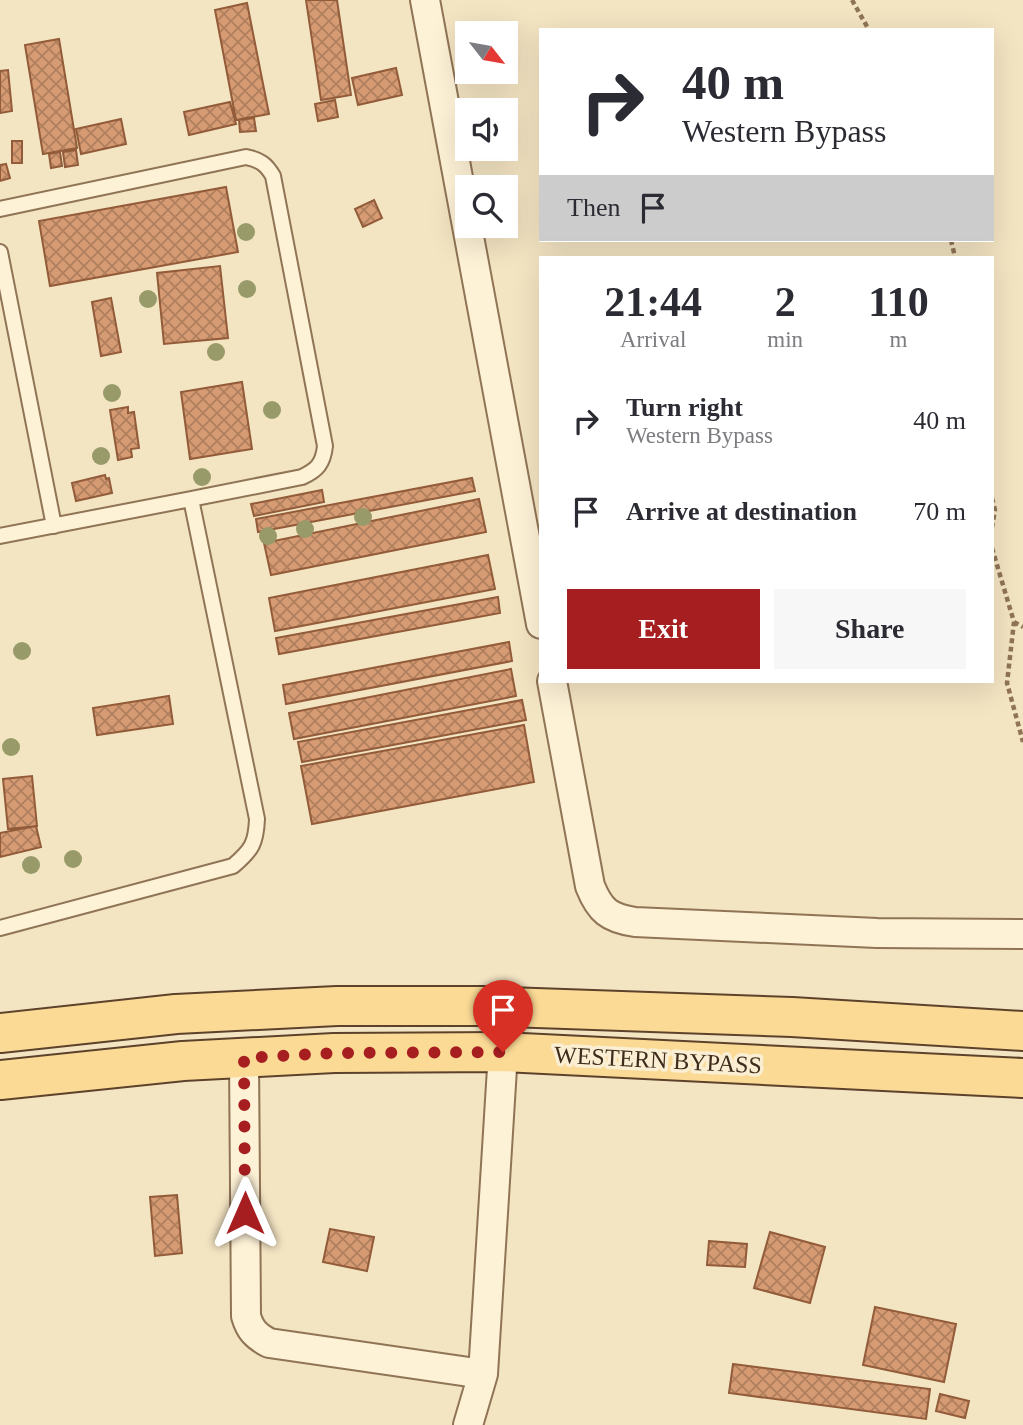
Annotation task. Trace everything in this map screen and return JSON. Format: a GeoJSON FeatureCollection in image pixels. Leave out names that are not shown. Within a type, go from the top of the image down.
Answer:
{"type":"FeatureCollection","features":[{"type":"Feature","properties":{"kind":"main road","name":"WESTERN BYPASS"},"geometry":{"type":"LineString","coordinates":[[0,1033],[176,1014],[337,1006],[496,1007],[792,1017],[1023,1031]]}},
{"type":"Feature","properties":{"kind":"main road","name":"WESTERN BYPASS"},"geometry":{"type":"LineString","coordinates":[[0,1080],[183,1061],[334,1053],[503,1052],[1023,1078]]}},
{"type":"Feature","properties":{"kind":"street"},"geometry":{"type":"LineString","coordinates":[[425,0],[539,613]]}},
{"type":"Feature","properties":{"kind":"street"},"geometry":{"type":"LineString","coordinates":[[552,683],[590,886],[597,904],[620,919],[649,923],[877,933],[1023,934]]}},
{"type":"Feature","properties":{"kind":"street"},"geometry":{"type":"LineString","coordinates":[[468,1425],[483,1374],[503,1052]]}},
{"type":"Feature","properties":{"kind":"street"},"geometry":{"type":"LineString","coordinates":[[244,1058],[246,1315],[250,1328],[257,1337],[269,1343],[483,1374]]}},
{"type":"Feature","properties":{"kind":"lane"},"geometry":{"type":"LineString","coordinates":[[0,209],[246,158],[258,159],[267,166],[273,176],[325,446],[324,460],[315,471],[302,478],[0,536]]}},
{"type":"Feature","properties":{"kind":"lane"},"geometry":{"type":"LineString","coordinates":[[0,252],[54,526]]}},
{"type":"Feature","properties":{"kind":"lane"},"geometry":{"type":"LineString","coordinates":[[0,928],[233,866],[247,855],[256,839],[257,818],[191,499]]}},
{"type":"Feature","properties":{"kind":"path"},"geometry":{"type":"LineString","coordinates":[[852,0],[868,28]]}},
{"type":"Feature","properties":{"kind":"path"},"geometry":{"type":"LineString","coordinates":[[994,555],[1014,622],[1007,683],[1023,742]]}},
{"type":"Feature","properties":{"kind":"path"},"geometry":{"type":"LineString","coordinates":[[1014,622],[1023,627]]}},
{"type":"Feature","properties":{"kind":"building"},"geometry":{"type":"Polygon","coordinates":[[[306,0],[337,0],[351,95],[321,100],[306,0]]]}},
{"type":"Feature","properties":{"kind":"building"},"geometry":{"type":"Polygon","coordinates":[[[247,3],[269,114],[236,120],[215,10],[247,3]]]}},
{"type":"Feature","properties":{"kind":"building"},"geometry":{"type":"Polygon","coordinates":[[[59,39],[77,148],[43,154],[25,45],[59,39]]]}},
{"type":"Feature","properties":{"kind":"building"},"geometry":{"type":"Polygon","coordinates":[[[396,68],[402,95],[358,105],[352,78],[396,68]]]}},
{"type":"Feature","properties":{"kind":"building"},"geometry":{"type":"Polygon","coordinates":[[[8,70],[12,111],[0,113],[0,71],[8,70]]]}},
{"type":"Feature","properties":{"kind":"building"},"geometry":{"type":"Polygon","coordinates":[[[335,100],[338,117],[318,121],[315,104],[335,100]]]}},
{"type":"Feature","properties":{"kind":"building"},"geometry":{"type":"Polygon","coordinates":[[[230,102],[236,124],[189,135],[184,112],[230,102]]]}},
{"type":"Feature","properties":{"kind":"building"},"geometry":{"type":"Polygon","coordinates":[[[254,118],[256,131],[240,132],[239,120],[254,118]]]}},
{"type":"Feature","properties":{"kind":"building"},"geometry":{"type":"Polygon","coordinates":[[[121,119],[126,144],[81,154],[76,129],[121,119]]]}},
{"type":"Feature","properties":{"kind":"building"},"geometry":{"type":"Polygon","coordinates":[[[12,141],[22,141],[22,163],[12,163],[12,141]]]}},
{"type":"Feature","properties":{"kind":"building"},"geometry":{"type":"Polygon","coordinates":[[[76,150],[78,165],[65,167],[63,152],[76,150]]]}},
{"type":"Feature","properties":{"kind":"building"},"geometry":{"type":"Polygon","coordinates":[[[60,152],[62,166],[51,168],[49,154],[60,152]]]}},
{"type":"Feature","properties":{"kind":"building"},"geometry":{"type":"Polygon","coordinates":[[[6,164],[10,178],[0,181],[0,165],[6,164]]]}},
{"type":"Feature","properties":{"kind":"building"},"geometry":{"type":"Polygon","coordinates":[[[226,187],[238,252],[50,286],[39,221],[226,187]]]}},
{"type":"Feature","properties":{"kind":"building"},"geometry":{"type":"Polygon","coordinates":[[[374,200],[382,218],[363,227],[355,209],[374,200]]]}},
{"type":"Feature","properties":{"kind":"building"},"geometry":{"type":"Polygon","coordinates":[[[220,266],[228,338],[164,344],[157,273],[220,266]]]}},
{"type":"Feature","properties":{"kind":"building"},"geometry":{"type":"Polygon","coordinates":[[[111,298],[121,352],[101,356],[92,302],[111,298]]]}},
{"type":"Feature","properties":{"kind":"building"},"geometry":{"type":"Polygon","coordinates":[[[242,382],[252,449],[190,459],[181,392],[242,382]]]}},
{"type":"Feature","properties":{"kind":"building"},"geometry":{"type":"Polygon","coordinates":[[[128,407],[128,413],[134,412],[139,448],[131,449],[132,457],[118,460],[110,410],[128,407]]]}},
{"type":"Feature","properties":{"kind":"building"},"geometry":{"type":"Polygon","coordinates":[[[105,475],[106,479],[109,478],[112,493],[76,501],[72,483],[105,475]]]}},
{"type":"Feature","properties":{"kind":"building"},"geometry":{"type":"Polygon","coordinates":[[[472,478],[475,491],[258,532],[256,519],[472,478]]]}},
{"type":"Feature","properties":{"kind":"building"},"geometry":{"type":"Polygon","coordinates":[[[322,490],[324,502],[254,516],[251,504],[322,490]]]}},
{"type":"Feature","properties":{"kind":"building"},"geometry":{"type":"Polygon","coordinates":[[[479,499],[486,532],[271,575],[264,543],[479,499]]]}},
{"type":"Feature","properties":{"kind":"building"},"geometry":{"type":"Polygon","coordinates":[[[488,555],[495,589],[275,631],[269,598],[488,555]]]}},
{"type":"Feature","properties":{"kind":"building"},"geometry":{"type":"Polygon","coordinates":[[[498,597],[500,613],[279,654],[276,638],[498,597]]]}},
{"type":"Feature","properties":{"kind":"building"},"geometry":{"type":"Polygon","coordinates":[[[509,642],[512,661],[286,704],[283,685],[509,642]]]}},
{"type":"Feature","properties":{"kind":"building"},"geometry":{"type":"Polygon","coordinates":[[[511,669],[516,696],[294,739],[289,713],[511,669]]]}},
{"type":"Feature","properties":{"kind":"building"},"geometry":{"type":"Polygon","coordinates":[[[169,696],[173,724],[97,735],[93,708],[169,696]]]}},
{"type":"Feature","properties":{"kind":"building"},"geometry":{"type":"Polygon","coordinates":[[[522,700],[526,720],[302,762],[298,742],[522,700]]]}},
{"type":"Feature","properties":{"kind":"building"},"geometry":{"type":"Polygon","coordinates":[[[524,725],[534,782],[312,824],[301,766],[524,725]]]}},
{"type":"Feature","properties":{"kind":"building"},"geometry":{"type":"Polygon","coordinates":[[[32,776],[37,826],[8,829],[3,779],[32,776]]]}},
{"type":"Feature","properties":{"kind":"building"},"geometry":{"type":"Polygon","coordinates":[[[36,826],[41,847],[0,857],[0,833],[36,826]]]}},
{"type":"Feature","properties":{"kind":"building"},"geometry":{"type":"Polygon","coordinates":[[[177,1195],[182,1253],[155,1256],[150,1197],[177,1195]]]}},
{"type":"Feature","properties":{"kind":"building"},"geometry":{"type":"Polygon","coordinates":[[[330,1229],[374,1237],[367,1271],[323,1262],[330,1229]]]}},
{"type":"Feature","properties":{"kind":"building"},"geometry":{"type":"Polygon","coordinates":[[[770,1232],[825,1247],[810,1303],[754,1288],[770,1232]]]}},
{"type":"Feature","properties":{"kind":"building"},"geometry":{"type":"Polygon","coordinates":[[[709,1241],[747,1244],[745,1267],[707,1265],[709,1241]]]}},
{"type":"Feature","properties":{"kind":"building"},"geometry":{"type":"Polygon","coordinates":[[[875,1307],[956,1324],[944,1382],[863,1365],[875,1307]]]}},
{"type":"Feature","properties":{"kind":"building"},"geometry":{"type":"Polygon","coordinates":[[[733,1364],[930,1389],[926,1419],[729,1393],[733,1364]]]}},
{"type":"Feature","properties":{"kind":"building"},"geometry":{"type":"Polygon","coordinates":[[[940,1394],[969,1401],[965,1418],[936,1411],[940,1394]]]}},
{"type":"Feature","properties":{"kind":"route"},"geometry":{"type":"LineString","coordinates":[[245,1213],[244,1058],[334,1053],[503,1052]]}}]}
